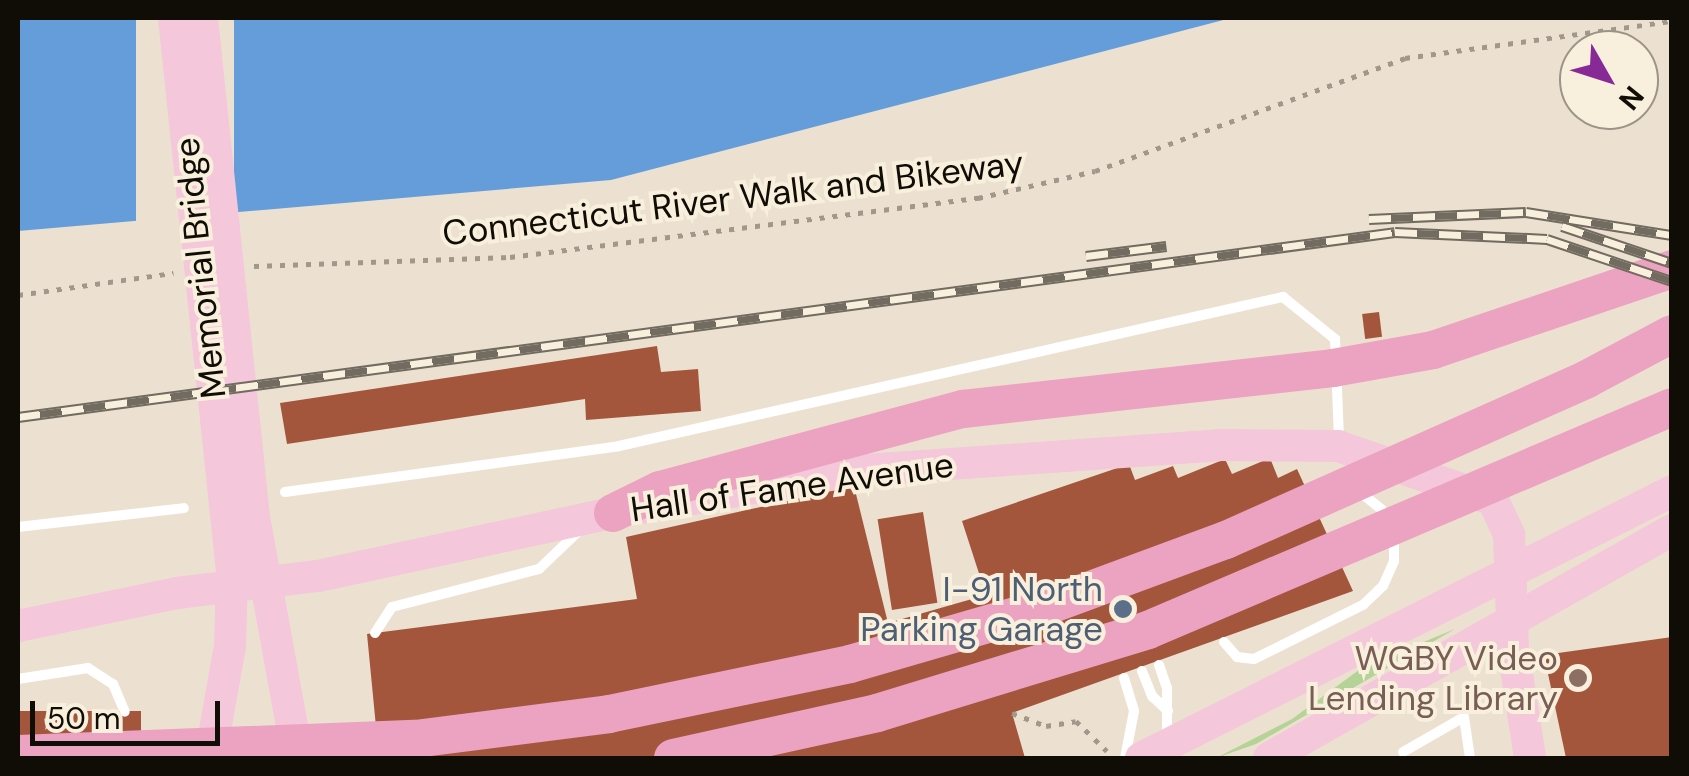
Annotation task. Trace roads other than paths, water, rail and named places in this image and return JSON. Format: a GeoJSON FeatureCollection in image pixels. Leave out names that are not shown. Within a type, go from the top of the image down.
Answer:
{"type":"FeatureCollection","features":[{"type":"Feature","properties":{"kind":"highway"},"geometry":{"type":"LineString","coordinates":[[601,515],[660,490],[940,414],[1433,350],[1672,269]]}},
{"type":"Feature","properties":{"kind":"highway"},"geometry":{"type":"LineString","coordinates":[[18,754],[415,740],[609,714],[850,664],[1134,576],[1587,379],[1672,334]]}},
{"type":"Feature","properties":{"kind":"highway"},"geometry":{"type":"LineString","coordinates":[[1587,379],[1672,352]]}},
{"type":"Feature","properties":{"kind":"highway"},"geometry":{"type":"LineString","coordinates":[[714,758],[972,687],[1148,630],[1672,407]]}},
{"type":"Feature","properties":{"kind":"highway"},"geometry":{"type":"LineString","coordinates":[[673,758],[788,735]]}},
{"type":"Feature","properties":{"kind":"main road","name":"Memorial Bridge"},"geometry":{"type":"LineString","coordinates":[[174,18],[240,518]]}},
{"type":"Feature","properties":{"kind":"main road","name":"Memorial Bridge"},"geometry":{"type":"LineString","coordinates":[[202,18],[240,518]]}},
{"type":"Feature","properties":{"kind":"main road","name":"Hall of Fame Avenue"},"geometry":{"type":"LineString","coordinates":[[18,626],[601,515],[901,465],[1219,446],[1376,459],[1493,500],[1509,534],[1511,570]]}},
{"type":"Feature","properties":{"kind":"main road"},"geometry":{"type":"LineString","coordinates":[[1154,753],[1672,491]]}},
{"type":"Feature","properties":{"kind":"main road"},"geometry":{"type":"LineString","coordinates":[[240,518],[248,584],[298,758]]}},
{"type":"Feature","properties":{"kind":"main road"},"geometry":{"type":"LineString","coordinates":[[1268,758],[1672,530]]}},
{"type":"Feature","properties":{"kind":"main road"},"geometry":{"type":"LineString","coordinates":[[1511,570],[1512,618],[1530,758]]}},
{"type":"Feature","properties":{"kind":"main road"},"geometry":{"type":"LineString","coordinates":[[210,758],[228,660],[248,584]]}},
{"type":"Feature","properties":{"kind":"lane"},"geometry":{"type":"LineString","coordinates":[[285,492],[619,446],[1283,297],[1335,339],[1342,414],[1376,459]]}},
{"type":"Feature","properties":{"kind":"lane"},"geometry":{"type":"LineString","coordinates":[[1224,642],[1237,658],[1254,659],[1362,605],[1390,574],[1394,533],[1372,499],[1334,486],[1309,495],[1376,459]]}},
{"type":"Feature","properties":{"kind":"lane"},"geometry":{"type":"LineString","coordinates":[[1317,513],[1376,459]]}},
{"type":"Feature","properties":{"kind":"lane"},"geometry":{"type":"LineString","coordinates":[[18,526],[184,508]]}},
{"type":"Feature","properties":{"kind":"lane"},"geometry":{"type":"LineString","coordinates":[[375,633],[392,607],[539,570],[601,515]]}},
{"type":"Feature","properties":{"kind":"lane"},"geometry":{"type":"LineString","coordinates":[[1154,753],[1168,710],[1159,665]]}},
{"type":"Feature","properties":{"kind":"lane"},"geometry":{"type":"LineString","coordinates":[[18,679],[88,668],[113,684],[125,712]]}},
{"type":"Feature","properties":{"kind":"lane"},"geometry":{"type":"LineString","coordinates":[[1142,671],[1152,696],[1168,710]]}},
{"type":"Feature","properties":{"kind":"lane"},"geometry":{"type":"LineString","coordinates":[[1124,678],[1134,711],[1126,758]]}},
{"type":"Feature","properties":{"kind":"lane"},"geometry":{"type":"LineString","coordinates":[[1392,758],[1404,755],[1464,717],[1470,758]]}},
{"type":"Feature","properties":{"kind":"water"},"geometry":{"type":"Polygon","coordinates":[[[18,18],[1231,18],[611,180],[18,231],[18,18]]]}},
{"type":"Feature","properties":{"kind":"railway"},"geometry":{"type":"LineString","coordinates":[[1369,219],[1526,212],[1672,235]]}},
{"type":"Feature","properties":{"kind":"railway"},"geometry":{"type":"LineString","coordinates":[[1562,226],[1672,263]]}},
{"type":"Feature","properties":{"kind":"railway"},"geometry":{"type":"LineString","coordinates":[[18,417],[1395,232],[1547,239],[1672,281]]}},
{"type":"Feature","properties":{"kind":"railway"},"geometry":{"type":"LineString","coordinates":[[1086,256],[1166,246]]}},
{"type":"Feature","properties":{"kind":"place","name":"I-91 North Parking Garage"},"geometry":{"type":"Point","coordinates":[1123,609]}},
{"type":"Feature","properties":{"kind":"place","name":"WGBY Video Lending Library"},"geometry":{"type":"Point","coordinates":[1578,678]}}]}
